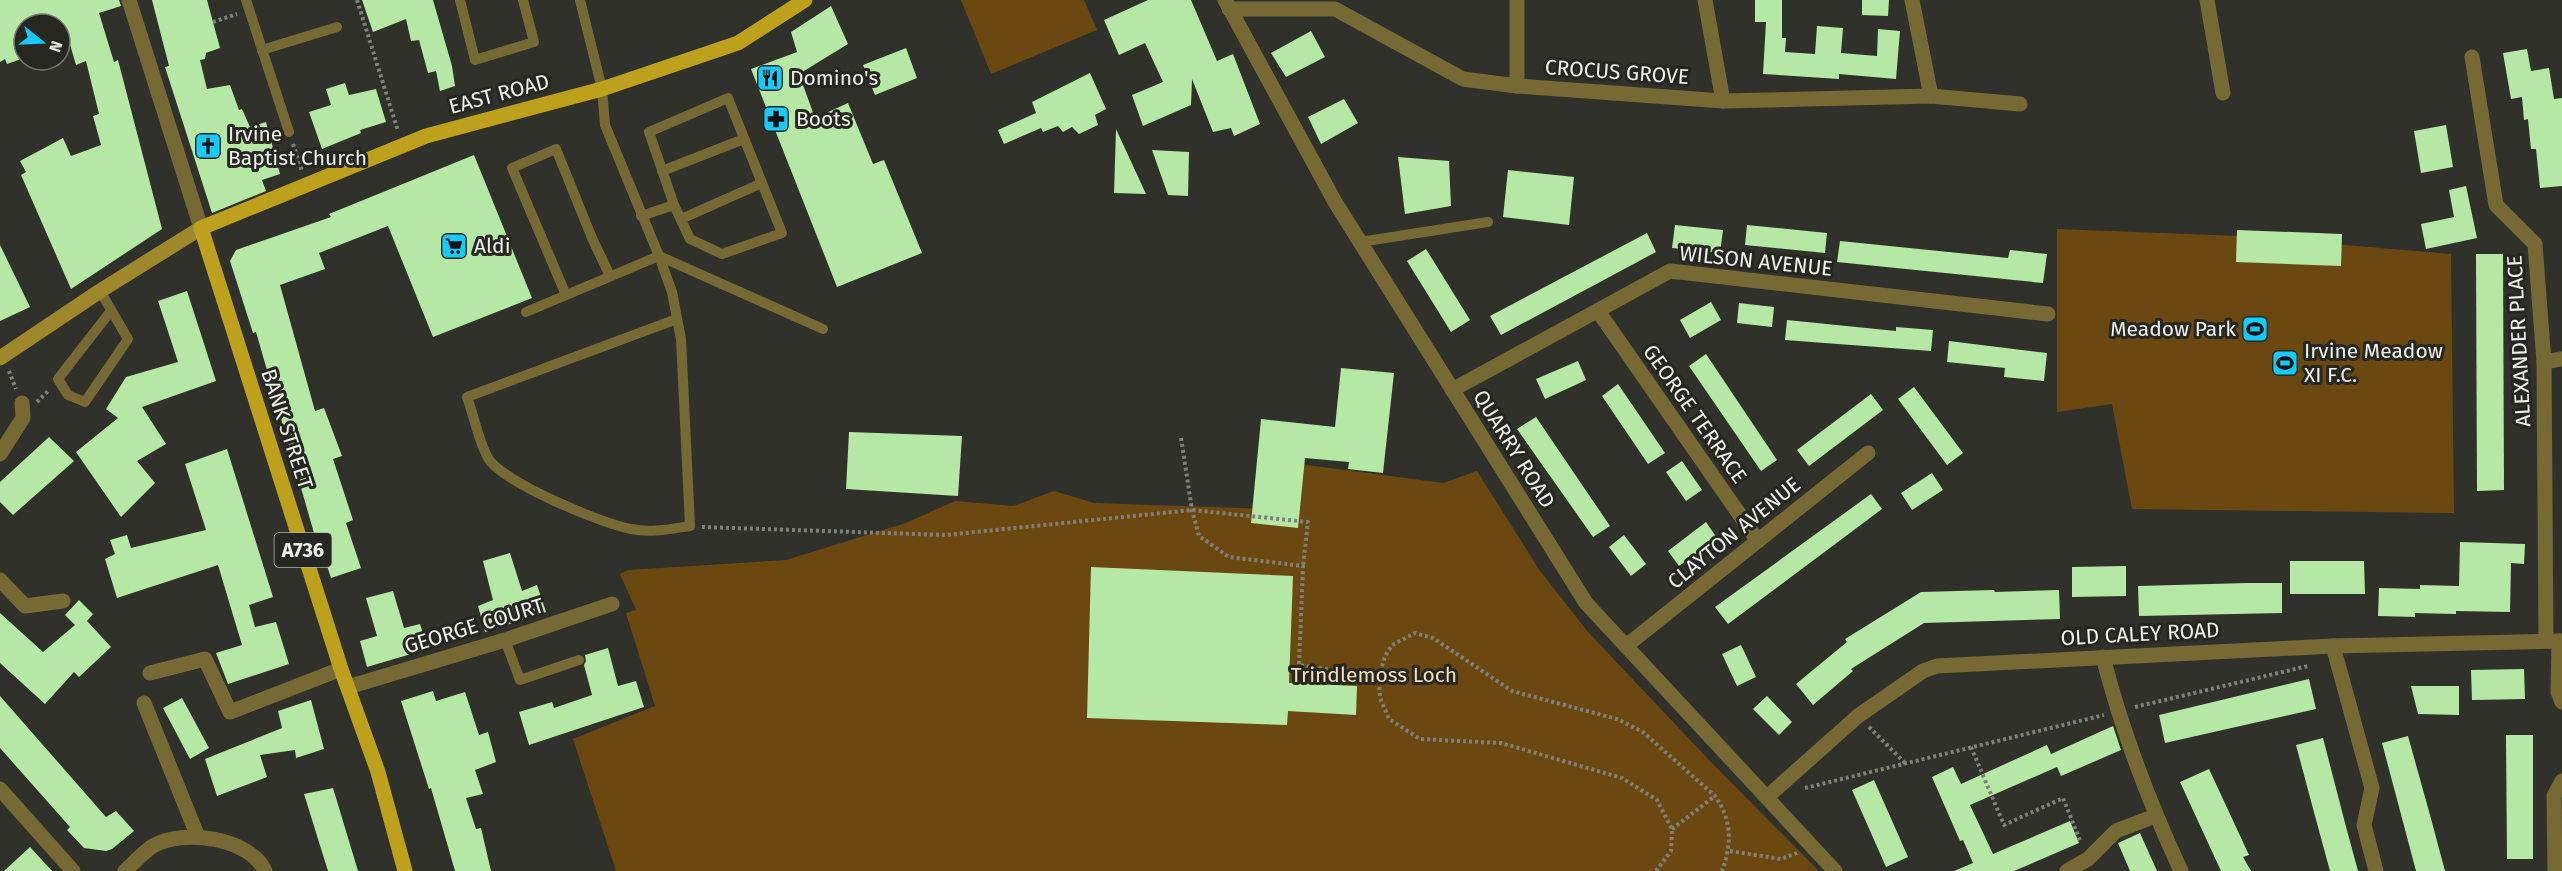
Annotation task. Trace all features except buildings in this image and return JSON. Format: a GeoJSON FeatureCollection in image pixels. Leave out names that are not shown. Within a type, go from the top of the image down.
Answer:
{"type":"FeatureCollection","features":[{"type":"Feature","properties":{"kind":"main road","name":"EAST ROAD"},"geometry":{"type":"LineString","coordinates":[[201,228],[426,136],[602,89],[738,43],[805,0]]}},
{"type":"Feature","properties":{"kind":"main road"},"geometry":{"type":"LineString","coordinates":[[2,357],[100,291],[201,228]]}},
{"type":"Feature","properties":{"kind":"main road","name":"BANK STREET"},"geometry":{"type":"LineString","coordinates":[[201,228],[341,669],[378,772],[405,871]]}},
{"type":"Feature","properties":{"kind":"street","name":"BANK STREET"},"geometry":{"type":"LineString","coordinates":[[129,0],[201,228]]}},
{"type":"Feature","properties":{"kind":"street"},"geometry":{"type":"LineString","coordinates":[[1517,0],[1517,86]]}},
{"type":"Feature","properties":{"kind":"street"},"geometry":{"type":"LineString","coordinates":[[1705,0],[1724,101]]}},
{"type":"Feature","properties":{"kind":"street"},"geometry":{"type":"LineString","coordinates":[[1912,0],[1931,96]]}},
{"type":"Feature","properties":{"kind":"street"},"geometry":{"type":"LineString","coordinates":[[2207,0],[2223,93]]}},
{"type":"Feature","properties":{"kind":"street","name":"CROCUS GROVE"},"geometry":{"type":"LineString","coordinates":[[1227,4],[1337,4],[1463,79],[1517,86],[1724,101],[1931,96],[2020,104]]}},
{"type":"Feature","properties":{"kind":"street","name":"QUARRY ROAD"},"geometry":{"type":"LineString","coordinates":[[1227,4],[1335,202],[1586,603],[1835,871]]}},
{"type":"Feature","properties":{"kind":"street","name":"ALEXANDER PLACE"},"geometry":{"type":"LineString","coordinates":[[2472,57],[2496,205],[2535,244],[2544,362],[2558,692],[2562,702]]}},
{"type":"Feature","properties":{"kind":"street","name":"WILSON AVENUE"},"geometry":{"type":"LineString","coordinates":[[1452,390],[1670,271],[2048,314]]}},
{"type":"Feature","properties":{"kind":"street","name":"GEORGE TERRACE"},"geometry":{"type":"LineString","coordinates":[[1598,311],[1758,541]]}},
{"type":"Feature","properties":{"kind":"street"},"geometry":{"type":"LineString","coordinates":[[2544,362],[2562,359]]}},
{"type":"Feature","properties":{"kind":"street"},"geometry":{"type":"LineString","coordinates":[[0,454],[23,418],[22,403]]}},
{"type":"Feature","properties":{"kind":"street","name":"CLAYTON AVENUE"},"geometry":{"type":"LineString","coordinates":[[1626,646],[1868,453]]}},
{"type":"Feature","properties":{"kind":"street"},"geometry":{"type":"LineString","coordinates":[[0,580],[25,606],[63,601]]}},
{"type":"Feature","properties":{"kind":"street","name":"GEORGE COURT"},"geometry":{"type":"LineString","coordinates":[[348,687],[505,640],[612,604]]}},
{"type":"Feature","properties":{"kind":"street","name":"OLD CALEY ROAD"},"geometry":{"type":"LineString","coordinates":[[1767,797],[1858,716],[1923,671],[1937,666],[2333,646],[2556,641]]}},
{"type":"Feature","properties":{"kind":"street"},"geometry":{"type":"LineString","coordinates":[[2333,646],[2372,788],[2364,825],[2376,871]]}},
{"type":"Feature","properties":{"kind":"street"},"geometry":{"type":"LineString","coordinates":[[2103,657],[2117,712],[2156,816],[2181,871]]}},
{"type":"Feature","properties":{"kind":"street"},"geometry":{"type":"LineString","coordinates":[[150,673],[205,659],[231,712],[341,669]]}},
{"type":"Feature","properties":{"kind":"street"},"geometry":{"type":"LineString","coordinates":[[144,703],[198,837]]}},
{"type":"Feature","properties":{"kind":"street"},"geometry":{"type":"LineString","coordinates":[[2554,871],[2554,796],[2562,781]]}},
{"type":"Feature","properties":{"kind":"street"},"geometry":{"type":"LineString","coordinates":[[0,789],[74,871]]}},
{"type":"Feature","properties":{"kind":"street"},"geometry":{"type":"LineString","coordinates":[[2067,871],[2088,859],[2116,831],[2156,816]]}},
{"type":"Feature","properties":{"kind":"street"},"geometry":{"type":"LineString","coordinates":[[125,871],[153,846],[198,837],[237,844],[261,862],[265,871]]}},
{"type":"Feature","properties":{"kind":"lane"},"geometry":{"type":"LineString","coordinates":[[460,0],[475,60],[534,42],[523,0]]}},
{"type":"Feature","properties":{"kind":"lane"},"geometry":{"type":"LineString","coordinates":[[580,0],[602,89],[605,125],[672,292],[681,339],[690,526],[651,531],[629,529],[577,511],[509,478],[489,459],[467,397],[677,319]]}},
{"type":"Feature","properties":{"kind":"lane"},"geometry":{"type":"LineString","coordinates":[[247,3],[289,132]]}},
{"type":"Feature","properties":{"kind":"lane"},"geometry":{"type":"LineString","coordinates":[[262,50],[337,27]]}},
{"type":"Feature","properties":{"kind":"lane"},"geometry":{"type":"LineString","coordinates":[[728,98],[782,232],[722,254],[690,239],[674,205],[662,171],[649,132],[728,98]]}},
{"type":"Feature","properties":{"kind":"lane"},"geometry":{"type":"LineString","coordinates":[[662,171],[744,139]]}},
{"type":"Feature","properties":{"kind":"lane"},"geometry":{"type":"LineString","coordinates":[[566,295],[512,168],[556,149],[610,276]]}},
{"type":"Feature","properties":{"kind":"lane"},"geometry":{"type":"LineString","coordinates":[[681,219],[762,183]]}},
{"type":"Feature","properties":{"kind":"lane"},"geometry":{"type":"LineString","coordinates":[[641,216],[674,205]]}},
{"type":"Feature","properties":{"kind":"lane"},"geometry":{"type":"LineString","coordinates":[[1360,242],[1488,222]]}},
{"type":"Feature","properties":{"kind":"lane"},"geometry":{"type":"LineString","coordinates":[[526,312],[659,256],[823,329]]}},
{"type":"Feature","properties":{"kind":"lane"},"geometry":{"type":"LineString","coordinates":[[100,291],[110,312],[128,339],[85,402],[68,395],[58,379],[110,312]]}},
{"type":"Feature","properties":{"kind":"lane"},"geometry":{"type":"LineString","coordinates":[[505,640],[520,680],[579,660]]}},
{"type":"Feature","properties":{"kind":"path"},"geometry":{"type":"LineString","coordinates":[[357,0],[402,146]]}},
{"type":"Feature","properties":{"kind":"path"},"geometry":{"type":"LineString","coordinates":[[213,22],[247,3]]}},
{"type":"Feature","properties":{"kind":"path"},"geometry":{"type":"LineString","coordinates":[[289,132],[306,185]]}},
{"type":"Feature","properties":{"kind":"path"},"geometry":{"type":"LineString","coordinates":[[2,357],[22,403]]}},
{"type":"Feature","properties":{"kind":"path"},"geometry":{"type":"LineString","coordinates":[[1181,438],[1192,510],[1199,536],[1229,557],[1304,566]]}},
{"type":"Feature","properties":{"kind":"path"},"geometry":{"type":"LineString","coordinates":[[690,526],[946,535],[1192,510],[1308,522],[1299,665],[1379,677]]}},
{"type":"Feature","properties":{"kind":"path"},"geometry":{"type":"LineString","coordinates":[[1656,871],[1671,851],[1672,829],[1657,800],[1622,778],[1502,743],[1420,740],[1389,719],[1380,698],[1379,677],[1385,656],[1392,645],[1415,633],[1433,638],[1512,691],[1617,719],[1643,732],[1715,796],[1720,804],[1728,829],[1730,851],[1722,871]]}},
{"type":"Feature","properties":{"kind":"path"},"geometry":{"type":"LineString","coordinates":[[1801,789],[2317,664],[2333,646]]}},
{"type":"Feature","properties":{"kind":"path"},"geometry":{"type":"LineString","coordinates":[[1858,716],[1905,763]]}},
{"type":"Feature","properties":{"kind":"path"},"geometry":{"type":"LineString","coordinates":[[1971,747],[2004,825],[2063,798],[2088,859]]}},
{"type":"Feature","properties":{"kind":"path"},"geometry":{"type":"LineString","coordinates":[[1672,829],[1715,796]]}},
{"type":"Feature","properties":{"kind":"path"},"geometry":{"type":"LineString","coordinates":[[1730,851],[1781,859],[1793,855],[1809,843]]}},
{"type":"Feature","properties":{"kind":"green space"},"geometry":{"type":"Polygon","coordinates":[[[961,0],[1084,0],[1097,30],[991,74],[961,0]]]}},
{"type":"Feature","properties":{"kind":"green space","name":"Meadow Park"},"geometry":{"type":"Polygon","coordinates":[[[2057,229],[2239,236],[2451,254],[2454,513],[2132,509],[2112,404],[2057,412],[2057,229]]]}},
{"type":"Feature","properties":{"kind":"green space","name":"Trindlemoss Loch"},"geometry":{"type":"Polygon","coordinates":[[[1292,463],[1443,483],[1477,471],[1540,571],[1588,632],[1710,761],[1819,871],[616,871],[573,739],[655,706],[626,613],[636,610],[620,574],[628,570],[786,560],[906,523],[955,501],[1013,506],[1054,491],[1094,503],[1270,509],[1292,463]]]}},
{"type":"Feature","properties":{"kind":"place","name":"Domino's"},"geometry":{"type":"Point","coordinates":[770,78]}},
{"type":"Feature","properties":{"kind":"place","name":"Boots"},"geometry":{"type":"Point","coordinates":[776,119]}},
{"type":"Feature","properties":{"kind":"place","name":"Irvine Baptist Church"},"geometry":{"type":"Point","coordinates":[208,146]}},
{"type":"Feature","properties":{"kind":"place","name":"Aldi"},"geometry":{"type":"Point","coordinates":[454,246]}},
{"type":"Feature","properties":{"kind":"place","name":"Meadow Park"},"geometry":{"type":"Point","coordinates":[2255,329]}},
{"type":"Feature","properties":{"kind":"place","name":"Irvine Meadow XI F.C."},"geometry":{"type":"Point","coordinates":[2285,363]}}]}
